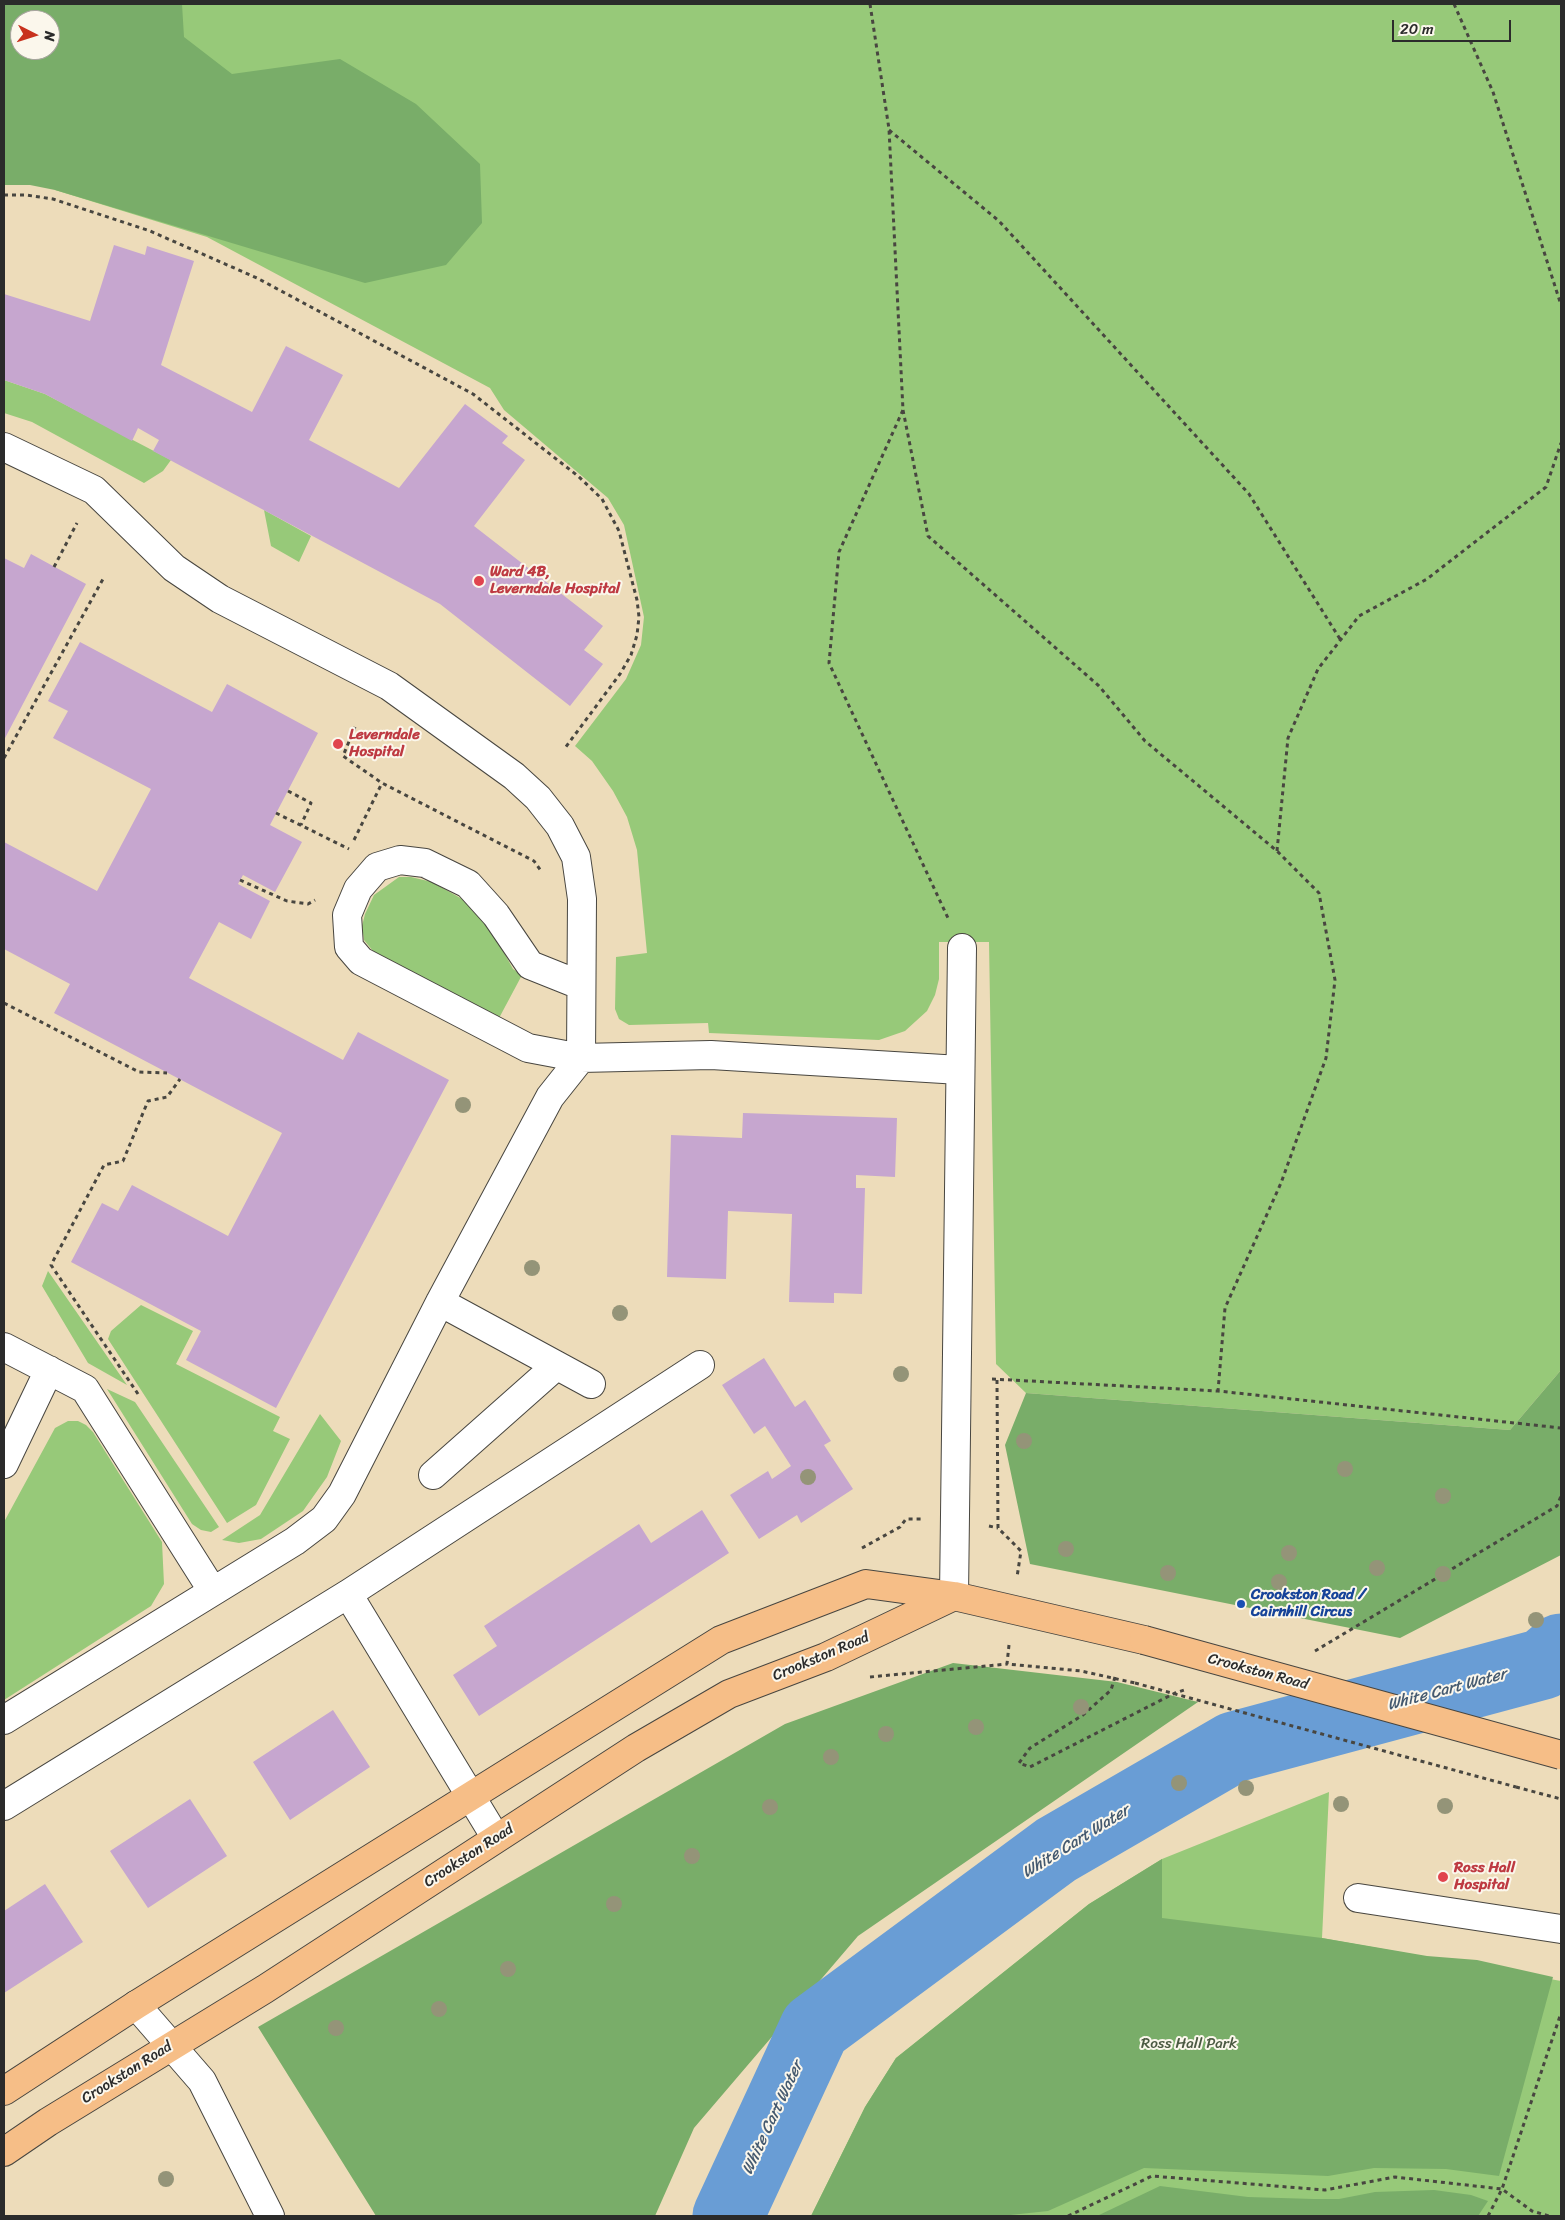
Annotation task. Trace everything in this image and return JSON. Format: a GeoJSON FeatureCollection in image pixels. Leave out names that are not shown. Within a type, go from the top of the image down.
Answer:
{"type":"FeatureCollection","features":[{"type":"Feature","properties":{"kind":"main road","name":"Crookston Road"},"geometry":{"type":"LineString","coordinates":[[4,2092],[136,2005],[721,1640],[866,1584],[954,1596],[1144,1640],[1561,1755]]}},
{"type":"Feature","properties":{"kind":"main road","name":"Crookston Road"},"geometry":{"type":"LineString","coordinates":[[4,2152],[265,1989],[636,1748],[729,1694],[826,1658],[954,1596]]}},
{"type":"Feature","properties":{"kind":"street"},"geometry":{"type":"LineString","coordinates":[[4,447],[94,490],[174,568],[220,599],[389,686],[514,776],[538,798],[560,826],[576,858],[582,899],[581,1058],[550,1098],[440,1302],[342,1494],[324,1518],[295,1541],[212,1590],[4,1720]]}},
{"type":"Feature","properties":{"kind":"street"},"geometry":{"type":"LineString","coordinates":[[580,985],[530,965],[496,915],[468,884],[425,863],[400,860],[377,867],[358,889],[347,915],[349,947],[361,961],[528,1048],[581,1058],[711,1056],[960,1070]]}},
{"type":"Feature","properties":{"kind":"street"},"geometry":{"type":"LineString","coordinates":[[954,1596],[962,948]]}},
{"type":"Feature","properties":{"kind":"street"},"geometry":{"type":"LineString","coordinates":[[440,1302],[591,1384]]}},
{"type":"Feature","properties":{"kind":"street"},"geometry":{"type":"LineString","coordinates":[[4,1347],[85,1389],[212,1590]]}},
{"type":"Feature","properties":{"kind":"street"},"geometry":{"type":"LineString","coordinates":[[4,1806],[348,1594],[700,1365]]}},
{"type":"Feature","properties":{"kind":"street"},"geometry":{"type":"LineString","coordinates":[[433,1475],[556,1366]]}},
{"type":"Feature","properties":{"kind":"street"},"geometry":{"type":"LineString","coordinates":[[4,1464],[49,1370]]}},
{"type":"Feature","properties":{"kind":"street"},"geometry":{"type":"LineString","coordinates":[[348,1594],[496,1838]]}},
{"type":"Feature","properties":{"kind":"street"},"geometry":{"type":"LineString","coordinates":[[1358,1898],[1561,1929]]}},
{"type":"Feature","properties":{"kind":"street"},"geometry":{"type":"LineString","coordinates":[[136,2005],[202,2081],[270,2216]]}},
{"type":"Feature","properties":{"kind":"path"},"geometry":{"type":"LineString","coordinates":[[870,4],[888,129],[902,410],[928,536],[1099,686],[1145,741],[1276,852],[1319,892],[1335,980],[1326,1058],[1281,1183],[1225,1308],[1218,1392]]}},
{"type":"Feature","properties":{"kind":"path"},"geometry":{"type":"LineString","coordinates":[[1454,4],[1493,92],[1561,305]]}},
{"type":"Feature","properties":{"kind":"path"},"geometry":{"type":"LineString","coordinates":[[888,129],[999,222],[1249,494],[1340,639]]}},
{"type":"Feature","properties":{"kind":"path"},"geometry":{"type":"LineString","coordinates":[[4,195],[26,195],[53,199],[150,231],[257,278],[473,394],[578,476],[602,499],[620,532],[637,600],[639,617],[637,635],[630,656],[620,674],[565,748]]}},
{"type":"Feature","properties":{"kind":"path"},"geometry":{"type":"LineString","coordinates":[[902,410],[839,552],[829,663],[962,948]]}},
{"type":"Feature","properties":{"kind":"path"},"geometry":{"type":"LineString","coordinates":[[1276,852],[1288,738],[1318,669],[1359,616],[1427,579],[1546,487],[1561,444]]}},
{"type":"Feature","properties":{"kind":"path"},"geometry":{"type":"LineString","coordinates":[[4,758],[103,579]]}},
{"type":"Feature","properties":{"kind":"path"},"geometry":{"type":"LineString","coordinates":[[355,727],[343,756],[382,782],[534,861],[543,873]]}},
{"type":"Feature","properties":{"kind":"path"},"geometry":{"type":"LineString","coordinates":[[345,858],[382,782]]}},
{"type":"Feature","properties":{"kind":"path"},"geometry":{"type":"LineString","coordinates":[[288,791],[311,803],[301,825]]}},
{"type":"Feature","properties":{"kind":"path"},"geometry":{"type":"LineString","coordinates":[[276,813],[349,849]]}},
{"type":"Feature","properties":{"kind":"path"},"geometry":{"type":"LineString","coordinates":[[240,880],[288,901],[308,904],[321,897]]}},
{"type":"Feature","properties":{"kind":"path"},"geometry":{"type":"LineString","coordinates":[[4,1002],[139,1072],[167,1072]]}},
{"type":"Feature","properties":{"kind":"path"},"geometry":{"type":"LineString","coordinates":[[138,1394],[51,1265],[104,1165],[123,1162],[148,1101],[167,1097],[180,1079]]}},
{"type":"Feature","properties":{"kind":"path"},"geometry":{"type":"LineString","coordinates":[[956,1378],[1218,1392],[1561,1428]]}},
{"type":"Feature","properties":{"kind":"path"},"geometry":{"type":"LineString","coordinates":[[997,1380],[998,1528],[1021,1551],[1012,1609],[1007,1664],[1081,1671],[1135,1683],[1561,1799]]}},
{"type":"Feature","properties":{"kind":"path"},"geometry":{"type":"LineString","coordinates":[[1488,2216],[1502,2189],[1561,2013]]}},
{"type":"Feature","properties":{"kind":"path"},"geometry":{"type":"LineString","coordinates":[[1068,2216],[1152,2176],[1325,2190],[1395,2177],[1502,2189],[1532,2210],[1549,2216]]}},
{"type":"Feature","properties":{"kind":"green space"},"geometry":{"type":"Polygon","coordinates":[[[4,4],[182,4],[184,37],[232,74],[340,59],[416,104],[480,164],[482,223],[446,265],[365,283],[55,190],[30,185],[4,185],[4,4]]]}},
{"type":"Feature","properties":{"kind":"green space"},"geometry":{"type":"Polygon","coordinates":[[[56,4],[1561,4],[1561,1370],[1510,1430],[1026,1393],[996,1364],[989,942],[939,942],[939,979],[935,995],[927,1011],[905,1031],[879,1040],[709,1033],[708,1023],[629,1025],[619,1019],[615,1009],[616,957],[647,953],[637,850],[627,817],[613,791],[592,761],[575,746],[626,679],[641,645],[644,617],[624,525],[608,498],[504,410],[490,388],[207,237],[55,190],[56,60],[60,60],[60,10],[56,10],[56,4]]]}},
{"type":"Feature","properties":{"kind":"green space"},"geometry":{"type":"Polygon","coordinates":[[[4,380],[45,394],[171,460],[163,471],[144,483],[32,422],[4,413],[4,380]]]}},
{"type":"Feature","properties":{"kind":"green space"},"geometry":{"type":"Polygon","coordinates":[[[264,510],[311,536],[299,562],[271,546],[264,510]]]}},
{"type":"Feature","properties":{"kind":"green space"},"geometry":{"type":"Polygon","coordinates":[[[399,877],[411,877],[432,882],[471,904],[490,927],[513,969],[522,975],[498,1020],[373,951],[364,940],[362,926],[365,914],[374,895],[399,877]]]}},
{"type":"Feature","properties":{"kind":"green space"},"geometry":{"type":"Polygon","coordinates":[[[48,1271],[127,1385],[88,1363],[42,1286],[48,1271]]]}},
{"type":"Feature","properties":{"kind":"green space"},"geometry":{"type":"Polygon","coordinates":[[[141,1305],[193,1331],[176,1364],[280,1417],[273,1431],[290,1439],[256,1505],[227,1523],[108,1339],[111,1331],[141,1305]]]}},
{"type":"Feature","properties":{"kind":"green space"},"geometry":{"type":"Polygon","coordinates":[[[1561,1370],[1561,1555],[1400,1638],[1030,1564],[1005,1445],[1026,1393],[1510,1430],[1561,1370]]]}},
{"type":"Feature","properties":{"kind":"green space"},"geometry":{"type":"Polygon","coordinates":[[[107,1389],[135,1402],[219,1527],[211,1532],[201,1530],[192,1524],[107,1389]]]}},
{"type":"Feature","properties":{"kind":"green space"},"geometry":{"type":"Polygon","coordinates":[[[320,1414],[341,1441],[327,1477],[303,1511],[261,1539],[239,1543],[222,1540],[260,1515],[320,1414]]]}},
{"type":"Feature","properties":{"kind":"green space"},"geometry":{"type":"Polygon","coordinates":[[[68,1421],[78,1421],[86,1425],[93,1432],[162,1542],[164,1584],[151,1606],[4,1700],[4,1522],[55,1428],[68,1421]]]}},
{"type":"Feature","properties":{"kind":"green space"},"geometry":{"type":"Polygon","coordinates":[[[953,1663],[1117,1682],[1198,1702],[858,1936],[694,2128],[655,2216],[376,2216],[258,2027],[785,1724],[953,1663]]]}},
{"type":"Feature","properties":{"kind":"green space","name":"Ross Hall Park"},"geometry":{"type":"Polygon","coordinates":[[[1329,1792],[1322,1938],[1561,1981],[1561,2216],[811,2216],[865,2107],[896,2058],[1089,1904],[1162,1859],[1329,1792]]]}},
{"type":"Feature","properties":{"kind":"green space","name":"Ross Hall Park"},"geometry":{"type":"Polygon","coordinates":[[[1162,1859],[1162,1918],[1322,1938],[1427,1956],[1477,1960],[1553,1977],[1499,2176],[1446,2169],[1374,2168],[1328,2176],[1144,2168],[1048,2211],[1001,2216],[811,2216],[865,2107],[896,2058],[1089,1904],[1162,1859]]]}},
{"type":"Feature","properties":{"kind":"green space"},"geometry":{"type":"Polygon","coordinates":[[[1160,2186],[1248,2197],[1314,2199],[1339,2199],[1375,2192],[1434,2190],[1471,2195],[1488,2201],[1478,2216],[1097,2216],[1160,2186]]]}},
{"type":"Feature","properties":{"kind":"building"},"geometry":{"type":"Polygon","coordinates":[[[114,245],[145,255],[147,246],[194,261],[161,365],[252,412],[286,346],[343,375],[309,440],[399,488],[465,404],[508,436],[502,443],[525,460],[474,526],[603,626],[584,650],[603,664],[570,706],[440,604],[153,451],[159,440],[138,428],[132,441],[45,394],[4,380],[4,294],[90,321],[114,245]]]}},
{"type":"Feature","properties":{"kind":"building"},"geometry":{"type":"Polygon","coordinates":[[[31,554],[86,584],[4,740],[4,558],[24,568],[31,554]]]}},
{"type":"Feature","properties":{"kind":"building"},"geometry":{"type":"Polygon","coordinates":[[[80,642],[212,712],[227,684],[318,733],[270,825],[302,842],[275,892],[243,875],[238,884],[270,901],[251,939],[219,922],[189,978],[343,1060],[358,1032],[449,1080],[276,1408],[186,1360],[201,1331],[71,1262],[102,1203],[118,1211],[132,1185],[228,1236],[282,1133],[54,1013],[70,984],[4,949],[4,842],[97,891],[151,789],[53,738],[68,711],[48,701],[80,642]]]}},
{"type":"Feature","properties":{"kind":"building"},"geometry":{"type":"Polygon","coordinates":[[[743,1113],[897,1118],[895,1177],[856,1175],[856,1188],[865,1188],[862,1294],[834,1293],[834,1303],[789,1302],[792,1214],[728,1211],[726,1279],[667,1277],[671,1135],[742,1138],[743,1113]]]}},
{"type":"Feature","properties":{"kind":"building"},"geometry":{"type":"Polygon","coordinates":[[[764,1358],[795,1407],[805,1400],[831,1441],[824,1445],[853,1489],[801,1523],[797,1515],[759,1539],[730,1495],[768,1471],[772,1479],[791,1466],[765,1426],[754,1434],[722,1385],[764,1358]]]}},
{"type":"Feature","properties":{"kind":"building"},"geometry":{"type":"Polygon","coordinates":[[[702,1510],[729,1553],[479,1716],[453,1675],[497,1646],[484,1626],[639,1524],[651,1543],[702,1510]]]}},
{"type":"Feature","properties":{"kind":"building"},"geometry":{"type":"Polygon","coordinates":[[[333,1710],[370,1767],[290,1820],[253,1762],[333,1710]]]}},
{"type":"Feature","properties":{"kind":"building"},"geometry":{"type":"Polygon","coordinates":[[[190,1799],[227,1856],[148,1908],[110,1851],[190,1799]]]}},
{"type":"Feature","properties":{"kind":"building"},"geometry":{"type":"Polygon","coordinates":[[[45,1884],[83,1942],[4,1993],[4,1911],[45,1884]]]}},
{"type":"Feature","properties":{"kind":"waterway","name":"White Cart Water"},"geometry":{"type":"LineString","coordinates":[[728,2216],[815,2028],[1056,1850],[1234,1747],[1543,1664],[1561,1649]]}},
{"type":"Feature","properties":{"kind":"place","name":"Ward 4B, Leverndale Hospital"},"geometry":{"type":"Point","coordinates":[479,581]}},
{"type":"Feature","properties":{"kind":"place","name":"Leverndale Hospital"},"geometry":{"type":"Point","coordinates":[338,744]}},
{"type":"Feature","properties":{"kind":"place","name":"Crookston Road / Cairnhill Circus"},"geometry":{"type":"Point","coordinates":[1241,1604]}},
{"type":"Feature","properties":{"kind":"place","name":"Ross Hall Hospital"},"geometry":{"type":"Point","coordinates":[1443,1877]}}]}
